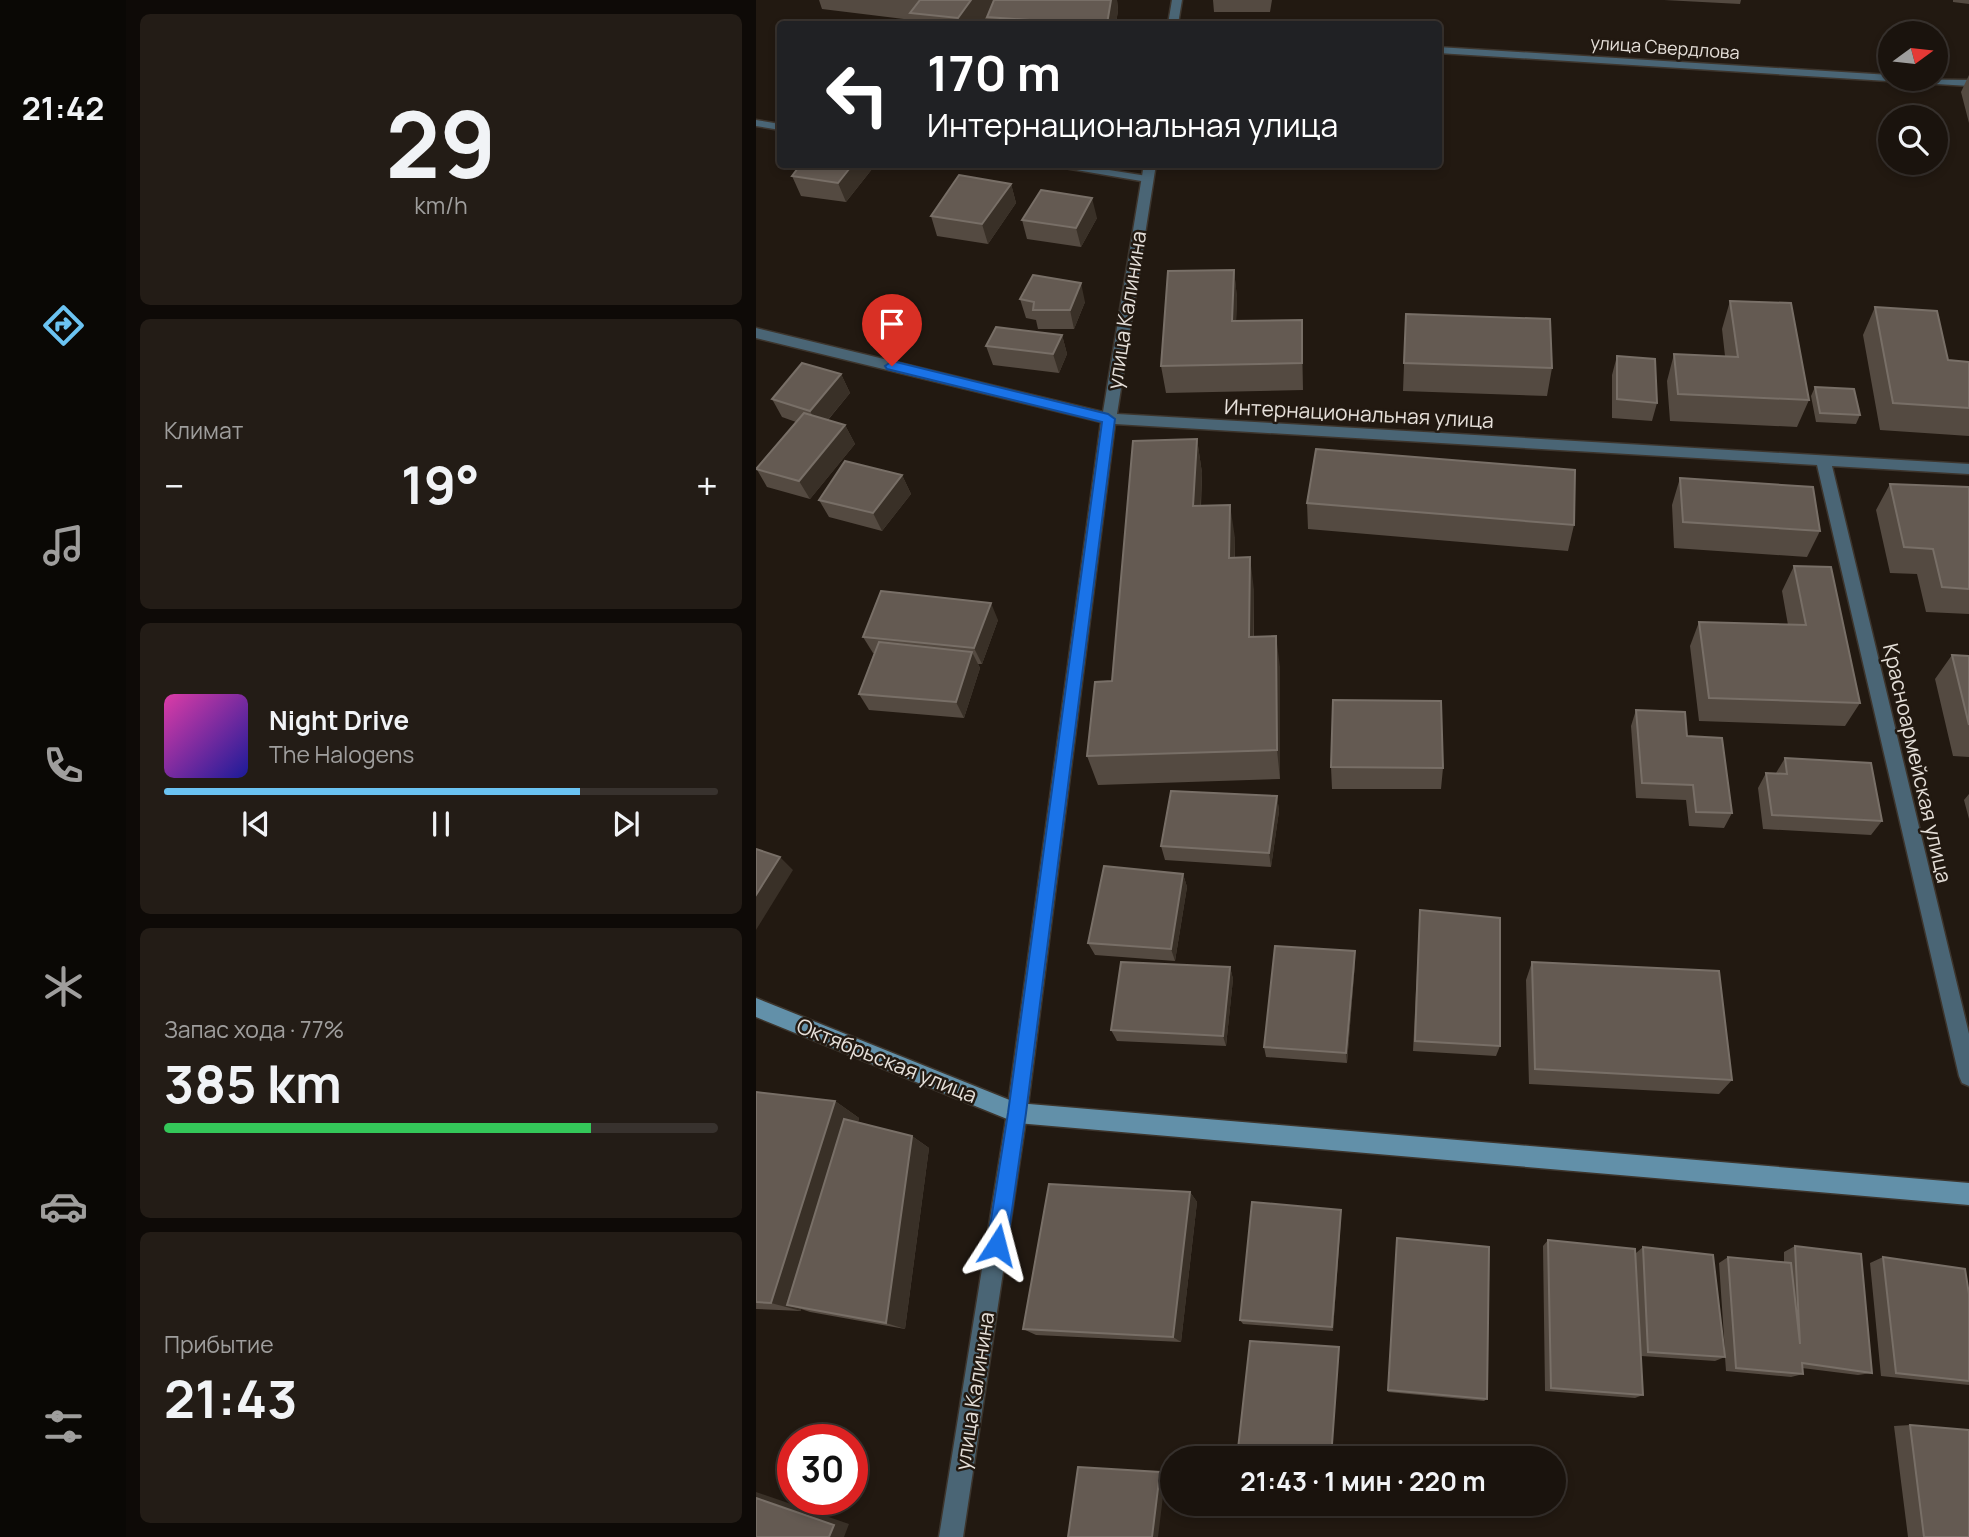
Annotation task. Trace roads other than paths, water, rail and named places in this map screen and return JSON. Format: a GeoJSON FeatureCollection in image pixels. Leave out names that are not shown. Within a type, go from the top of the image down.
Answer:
{"type":"FeatureCollection","features":[{"type":"Feature","properties":{"kind":"main road","name":"Октябрьская улица"},"geometry":{"type":"LineString","coordinates":[[756,1007],[1017,1113],[1969,1194]]}},
{"type":"Feature","properties":{"kind":"street"},"geometry":{"type":"LineString","coordinates":[[1173,21],[1177,0]]}},
{"type":"Feature","properties":{"kind":"street","name":"улица Свердлова"},"geometry":{"type":"LineString","coordinates":[[1442,50],[1878,78]]}},
{"type":"Feature","properties":{"kind":"street","name":"улица Свердлова"},"geometry":{"type":"LineString","coordinates":[[1893,79],[1969,83],[1893,79]]}},
{"type":"Feature","properties":{"kind":"street","name":"улица Калинина"},"geometry":{"type":"LineString","coordinates":[[951,1537],[1017,1113],[1108,419],[1149,168]]}},
{"type":"Feature","properties":{"kind":"street","name":"Интернациональная улица"},"geometry":{"type":"LineString","coordinates":[[756,333],[1108,419],[1969,469]]}},
{"type":"Feature","properties":{"kind":"street","name":"Красноармейская улица"},"geometry":{"type":"LineString","coordinates":[[1823,461],[1969,1076]]}},
{"type":"Feature","properties":{"kind":"lane"},"geometry":{"type":"LineString","coordinates":[[756,123],[777,126]]}},
{"type":"Feature","properties":{"kind":"lane"},"geometry":{"type":"LineString","coordinates":[[1073,168],[1147,179]]}}]}
